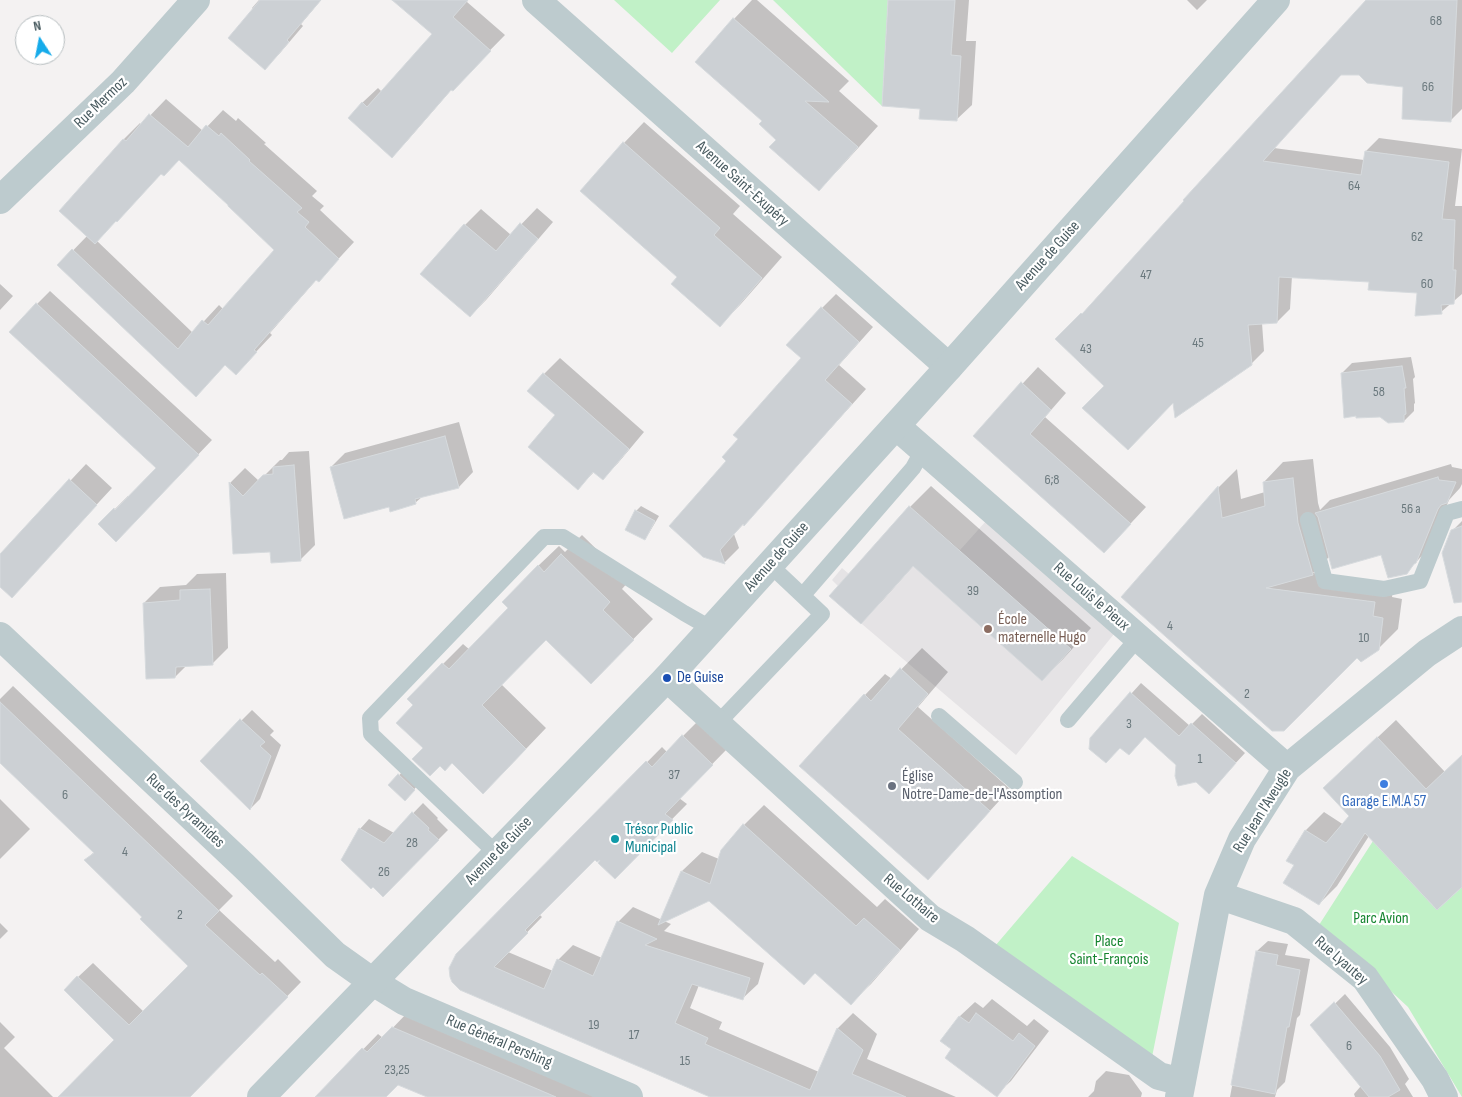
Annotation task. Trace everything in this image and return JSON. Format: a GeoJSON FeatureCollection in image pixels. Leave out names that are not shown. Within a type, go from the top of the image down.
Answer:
{"type":"FeatureCollection","features":[{"type":"Feature","properties":{"kind":"street","name":"Rue Mermoz"},"geometry":{"type":"LineString","coordinates":[[0,200],[123,82],[196,0]]}},
{"type":"Feature","properties":{"kind":"street","name":"Avenue Saint-Exupéry"},"geometry":{"type":"LineString","coordinates":[[536,0],[948,367]]}},
{"type":"Feature","properties":{"kind":"street","name":"Avenue de Guise"},"geometry":{"type":"LineString","coordinates":[[260,1097],[667,678],[896,426],[1276,0]]}},
{"type":"Feature","properties":{"kind":"street","name":"Rue Louis le Pieux"},"geometry":{"type":"LineString","coordinates":[[896,426],[1287,768]]}},
{"type":"Feature","properties":{"kind":"street","name":"Rue Jean l'Aveugle"},"geometry":{"type":"LineString","coordinates":[[1180,1090],[1218,895],[1242,838],[1287,768],[1428,652],[1462,630]]}},
{"type":"Feature","properties":{"kind":"street","name":"Rue des Pyramides"},"geometry":{"type":"LineString","coordinates":[[0,638],[244,866],[335,954],[373,982]]}},
{"type":"Feature","properties":{"kind":"street","name":"Rue Lothaire"},"geometry":{"type":"LineString","coordinates":[[667,678],[930,918],[965,939],[1180,1090]]}},
{"type":"Feature","properties":{"kind":"street","name":"Rue Lyautey"},"geometry":{"type":"LineString","coordinates":[[1218,895],[1294,921],[1365,978],[1435,1079],[1444,1097]]}},
{"type":"Feature","properties":{"kind":"street","name":"Rue Général Pershing"},"geometry":{"type":"LineString","coordinates":[[373,982],[404,1002],[629,1097]]}},
{"type":"Feature","properties":{"kind":"lane"},"geometry":{"type":"LineString","coordinates":[[803,595],[913,468],[923,450]]}},
{"type":"Feature","properties":{"kind":"lane"},"geometry":{"type":"LineString","coordinates":[[1308,520],[1325,580],[1384,589],[1420,581],[1447,513],[1462,508]]}},
{"type":"Feature","properties":{"kind":"lane"},"geometry":{"type":"LineString","coordinates":[[497,854],[371,734],[370,718],[544,537],[563,536],[712,629]]}},
{"type":"Feature","properties":{"kind":"lane"},"geometry":{"type":"LineString","coordinates":[[717,724],[822,614],[770,565]]}},
{"type":"Feature","properties":{"kind":"lane"},"geometry":{"type":"LineString","coordinates":[[1068,720],[1138,638]]}},
{"type":"Feature","properties":{"kind":"lane"},"geometry":{"type":"LineString","coordinates":[[939,716],[1014,782]]}},
{"type":"Feature","properties":{"kind":"shaded area","name":"École maternelle Hugo"},"geometry":{"type":"Polygon","coordinates":[[[909,506],[960,550],[986,521],[1114,634],[1016,755],[829,596],[838,586],[832,580],[842,568],[849,574],[909,506]]]}},
{"type":"Feature","properties":{"kind":"green space"},"geometry":{"type":"Polygon","coordinates":[[[614,0],[720,0],[672,53],[614,0]]]}},
{"type":"Feature","properties":{"kind":"green space"},"geometry":{"type":"Polygon","coordinates":[[[773,0],[888,0],[882,106],[773,0]]]}},
{"type":"Feature","properties":{"kind":"green space","name":"Parc Avion"},"geometry":{"type":"Polygon","coordinates":[[[1373,841],[1437,910],[1462,887],[1462,1097],[1408,1007],[1319,925],[1373,841]]]}},
{"type":"Feature","properties":{"kind":"green space","name":"Place Saint-François"},"geometry":{"type":"Polygon","coordinates":[[[1072,856],[1179,923],[1152,1057],[995,946],[1072,856]]]}},
{"type":"Feature","properties":{"kind":"building"},"geometry":{"type":"Polygon","coordinates":[[[260,0],[321,0],[287,40],[289,42],[265,70],[228,38],[260,0]]]}},
{"type":"Feature","properties":{"kind":"building"},"geometry":{"type":"Polygon","coordinates":[[[392,0],[468,0],[453,17],[491,51],[453,91],[451,90],[392,158],[348,118],[362,102],[367,107],[432,34],[392,0]]]}},
{"type":"Feature","properties":{"kind":"building"},"geometry":{"type":"Polygon","coordinates":[[[888,0],[955,0],[951,55],[961,56],[957,121],[919,119],[920,109],[882,106],[888,0]]]}},
{"type":"Feature","properties":{"kind":"building"},"geometry":{"type":"Polygon","coordinates":[[[1366,0],[1457,0],[1451,122],[1402,119],[1403,87],[1367,83],[1359,75],[1341,75],[1263,161],[1361,175],[1365,151],[1449,162],[1442,219],[1455,220],[1453,270],[1456,270],[1454,304],[1441,305],[1442,314],[1415,316],[1417,293],[1368,290],[1369,282],[1279,277],[1277,323],[1248,325],[1252,365],[1175,418],[1173,403],[1128,450],[1082,408],[1104,386],[1055,339],[1082,314],[1183,200],[1366,0]]]}},
{"type":"Feature","properties":{"kind":"building"},"geometry":{"type":"Polygon","coordinates":[[[733,18],[829,102],[805,101],[858,147],[819,191],[769,147],[776,140],[759,124],[762,121],[695,62],[733,18]]]}},
{"type":"Feature","properties":{"kind":"building"},"geometry":{"type":"Polygon","coordinates":[[[149,114],[188,147],[206,125],[219,136],[221,133],[249,161],[302,208],[297,212],[309,222],[305,227],[339,259],[319,282],[316,280],[254,350],[257,352],[236,375],[225,365],[196,397],[57,265],[72,249],[178,349],[202,320],[208,325],[274,250],[179,160],[164,176],[161,174],[95,244],[59,211],[123,139],[126,141],[149,114]]]}},
{"type":"Feature","properties":{"kind":"building"},"geometry":{"type":"Polygon","coordinates":[[[623,142],[720,228],[714,235],[762,278],[720,327],[671,284],[677,277],[580,191],[623,142]]]}},
{"type":"Feature","properties":{"kind":"building"},"geometry":{"type":"Polygon","coordinates":[[[520,223],[538,239],[470,317],[420,274],[464,224],[496,251],[520,223]]]}},
{"type":"Feature","properties":{"kind":"building"},"geometry":{"type":"Polygon","coordinates":[[[36,303],[199,455],[116,542],[98,524],[114,508],[115,510],[156,468],[9,332],[36,303]]]}},
{"type":"Feature","properties":{"kind":"building"},"geometry":{"type":"Polygon","coordinates":[[[821,307],[859,342],[825,380],[852,404],[744,526],[743,524],[720,550],[725,564],[703,557],[669,526],[726,461],[722,457],[738,439],[733,435],[801,358],[786,345],[821,307]]]}},
{"type":"Feature","properties":{"kind":"building"},"geometry":{"type":"Polygon","coordinates":[[[1402,366],[1406,388],[1404,388],[1406,414],[1404,415],[1404,422],[1388,423],[1380,417],[1356,418],[1356,416],[1344,418],[1341,373],[1402,366]]]}},
{"type":"Feature","properties":{"kind":"building"},"geometry":{"type":"Polygon","coordinates":[[[543,373],[629,449],[603,480],[593,472],[578,490],[528,447],[555,415],[527,391],[543,373]]]}},
{"type":"Feature","properties":{"kind":"building"},"geometry":{"type":"Polygon","coordinates":[[[1021,382],[1051,410],[1030,434],[1131,524],[1104,553],[973,436],[1021,382]]]}},
{"type":"Feature","properties":{"kind":"building"},"geometry":{"type":"Polygon","coordinates":[[[445,436],[459,488],[415,499],[416,504],[390,512],[389,507],[344,519],[330,467],[445,436]]]}},
{"type":"Feature","properties":{"kind":"building"},"geometry":{"type":"Polygon","coordinates":[[[294,465],[301,561],[271,563],[270,552],[233,554],[229,482],[243,496],[263,475],[273,474],[273,467],[294,465]]]}},
{"type":"Feature","properties":{"kind":"building"},"geometry":{"type":"Polygon","coordinates":[[[1438,477],[1439,480],[1456,482],[1447,503],[1441,505],[1438,509],[1416,563],[1407,574],[1388,578],[1381,555],[1332,569],[1318,517],[1315,513],[1438,477]]]}},
{"type":"Feature","properties":{"kind":"building"},"geometry":{"type":"Polygon","coordinates":[[[1293,478],[1298,523],[1313,575],[1266,588],[1375,602],[1373,616],[1383,618],[1379,650],[1361,662],[1357,658],[1284,731],[1272,731],[1121,597],[1218,486],[1222,518],[1265,506],[1263,482],[1293,478]]]}},
{"type":"Feature","properties":{"kind":"building"},"geometry":{"type":"Polygon","coordinates":[[[69,479],[97,505],[12,598],[0,587],[0,554],[69,479]]]}},
{"type":"Feature","properties":{"kind":"building"},"geometry":{"type":"Polygon","coordinates":[[[909,506],[1071,649],[1042,681],[913,566],[861,624],[829,596],[909,506]]]}},
{"type":"Feature","properties":{"kind":"building"},"geometry":{"type":"Polygon","coordinates":[[[635,510],[655,521],[645,540],[625,530],[635,510]]]}},
{"type":"Feature","properties":{"kind":"building"},"geometry":{"type":"Polygon","coordinates":[[[1462,526],[1462,602],[1454,603],[1442,553],[1451,530],[1462,526]]]}},
{"type":"Feature","properties":{"kind":"building"},"geometry":{"type":"Polygon","coordinates":[[[561,554],[610,602],[603,610],[634,640],[591,684],[546,640],[482,705],[526,749],[483,794],[452,763],[445,771],[440,766],[430,776],[412,759],[423,748],[396,723],[413,705],[407,699],[442,663],[449,669],[508,608],[502,602],[538,565],[544,572],[561,554]]]}},
{"type":"Feature","properties":{"kind":"building"},"geometry":{"type":"Polygon","coordinates":[[[210,589],[213,665],[176,667],[175,678],[146,679],[143,603],[180,600],[180,590],[210,589]]]}},
{"type":"Feature","properties":{"kind":"building","name":"Église Notre-Dame-de-l'Assomption"},"geometry":{"type":"Polygon","coordinates":[[[900,668],[928,694],[898,729],[990,811],[928,880],[799,766],[864,694],[871,701],[900,668]]]}},
{"type":"Feature","properties":{"kind":"building"},"geometry":{"type":"Polygon","coordinates":[[[1130,692],[1179,736],[1191,723],[1236,763],[1209,794],[1196,782],[1178,786],[1175,776],[1176,765],[1145,737],[1129,755],[1120,748],[1106,763],[1089,749],[1090,738],[1130,692]]]}},
{"type":"Feature","properties":{"kind":"building"},"geometry":{"type":"Polygon","coordinates":[[[0,702],[219,911],[205,925],[260,975],[262,973],[288,997],[190,1097],[58,1097],[114,1040],[64,990],[77,976],[129,1025],[188,966],[84,860],[94,853],[0,763],[0,702]]]}},
{"type":"Feature","properties":{"kind":"building"},"geometry":{"type":"Polygon","coordinates":[[[240,719],[265,742],[260,746],[271,756],[250,810],[200,761],[240,719]]]}},
{"type":"Feature","properties":{"kind":"building"},"geometry":{"type":"Polygon","coordinates":[[[682,735],[713,765],[665,814],[673,820],[615,879],[598,863],[600,860],[597,862],[595,860],[525,930],[528,933],[494,967],[544,989],[557,959],[593,976],[617,921],[657,939],[645,945],[750,978],[743,1000],[692,984],[675,1023],[708,1038],[705,1044],[810,1090],[837,1028],[863,1050],[852,1074],[906,1097],[710,1097],[460,990],[452,982],[449,968],[456,954],[646,761],[652,767],[682,735]]]}},
{"type":"Feature","properties":{"kind":"building"},"geometry":{"type":"Polygon","coordinates":[[[1377,737],[1426,789],[1462,755],[1462,887],[1437,910],[1365,833],[1319,905],[1283,883],[1294,865],[1286,861],[1305,830],[1326,843],[1349,816],[1323,788],[1377,737]]]}},
{"type":"Feature","properties":{"kind":"building"},"geometry":{"type":"Polygon","coordinates":[[[398,774],[415,790],[405,801],[388,785],[398,774]]]}},
{"type":"Feature","properties":{"kind":"building"},"geometry":{"type":"Polygon","coordinates":[[[412,812],[439,840],[383,897],[373,887],[371,889],[341,860],[359,828],[384,843],[412,812]]]}},
{"type":"Feature","properties":{"kind":"building"},"geometry":{"type":"Polygon","coordinates":[[[743,824],[856,926],[864,918],[900,950],[851,1005],[815,973],[804,985],[709,901],[658,925],[681,871],[710,884],[721,850],[743,824]]]}},
{"type":"Feature","properties":{"kind":"building"},"geometry":{"type":"Polygon","coordinates":[[[1256,951],[1278,955],[1276,965],[1300,970],[1275,1094],[1231,1085],[1256,951]]]}},
{"type":"Feature","properties":{"kind":"building"},"geometry":{"type":"Polygon","coordinates":[[[1334,1002],[1380,1056],[1400,1090],[1388,1097],[1369,1097],[1310,1025],[1334,1002]]]}},
{"type":"Feature","properties":{"kind":"building"},"geometry":{"type":"Polygon","coordinates":[[[976,1013],[1013,1041],[1019,1033],[1035,1046],[997,1097],[945,1058],[951,1049],[940,1041],[959,1016],[969,1023],[976,1013]]]}},
{"type":"Feature","properties":{"kind":"building"},"geometry":{"type":"Polygon","coordinates":[[[392,1027],[556,1097],[427,1097],[398,1085],[386,1097],[315,1097],[362,1048],[367,1052],[392,1027]]]}},
{"type":"Feature","properties":{"kind":"place","name":"École maternelle Hugo"},"geometry":{"type":"Point","coordinates":[988,629]}},
{"type":"Feature","properties":{"kind":"place","name":"De Guise"},"geometry":{"type":"Point","coordinates":[667,678]}},
{"type":"Feature","properties":{"kind":"place","name":"Garage E.M.A 57"},"geometry":{"type":"Point","coordinates":[1384,784]}},
{"type":"Feature","properties":{"kind":"place","name":"Église Notre-Dame-de-l'Assomption"},"geometry":{"type":"Point","coordinates":[892,786]}},
{"type":"Feature","properties":{"kind":"place","name":"Trésor Public Municipal"},"geometry":{"type":"Point","coordinates":[615,839]}}]}
